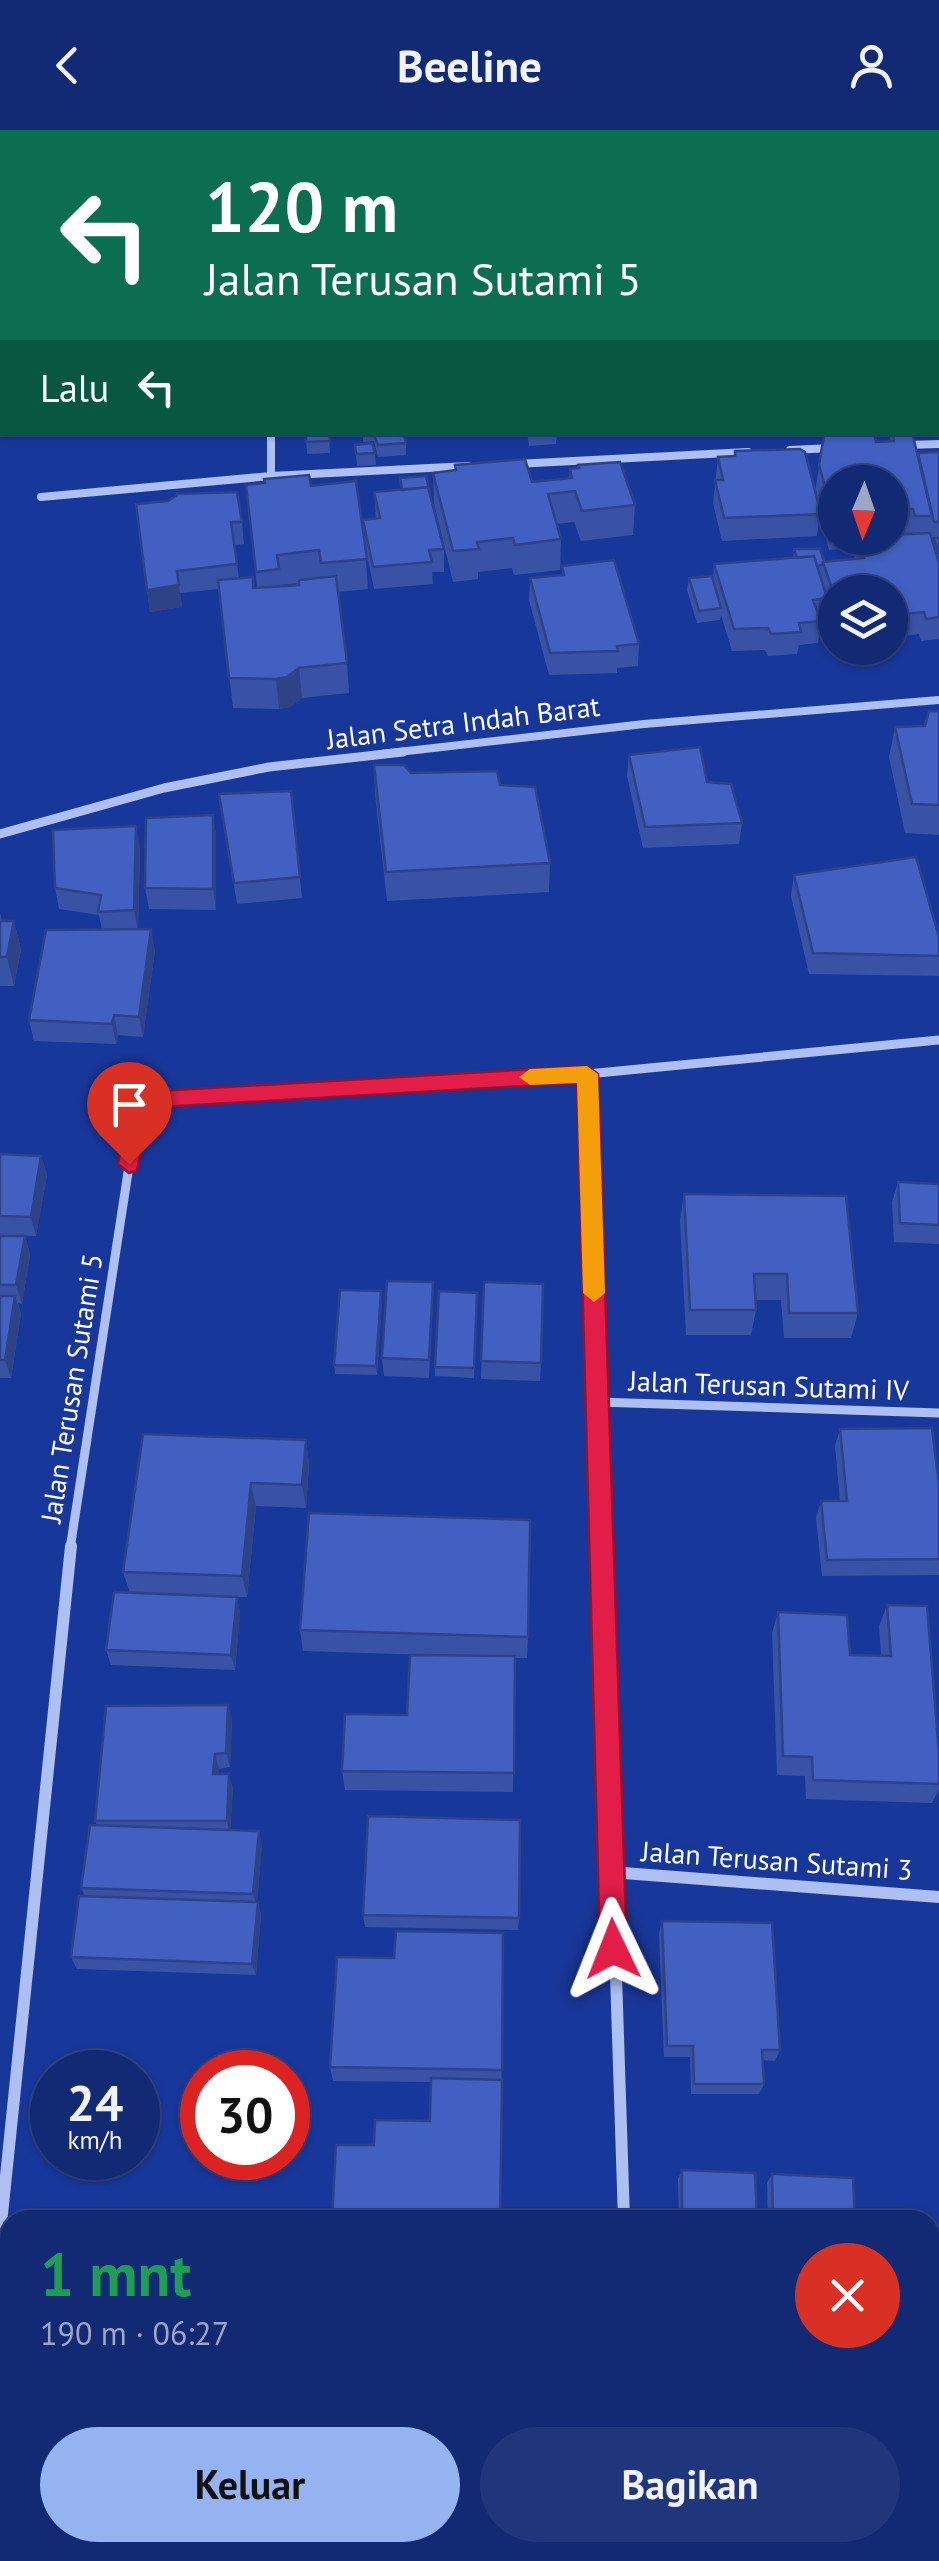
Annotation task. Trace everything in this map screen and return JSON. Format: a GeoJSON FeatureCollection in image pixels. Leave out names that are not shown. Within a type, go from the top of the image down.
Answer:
{"type":"FeatureCollection","features":[{"type":"Feature","properties":{"kind":"street"},"geometry":{"type":"LineString","coordinates":[[271,476],[272,435]]}},
{"type":"Feature","properties":{"kind":"street"},"geometry":{"type":"LineString","coordinates":[[901,446],[939,444]]}},
{"type":"Feature","properties":{"kind":"street"},"geometry":{"type":"LineString","coordinates":[[787,450],[844,448]]}},
{"type":"Feature","properties":{"kind":"street"},"geometry":{"type":"LineString","coordinates":[[504,464],[768,451]]}},
{"type":"Feature","properties":{"kind":"street"},"geometry":{"type":"LineString","coordinates":[[42,498],[271,476],[484,465]]}},
{"type":"Feature","properties":{"kind":"street","name":"Jalan Setra Indah Barat"},"geometry":{"type":"LineString","coordinates":[[0,834],[164,788],[268,767],[644,724],[939,700]]}},
{"type":"Feature","properties":{"kind":"street","name":"Jalan Terusan Sutami 5"},"geometry":{"type":"LineString","coordinates":[[2,2210],[76,1494],[135,1127],[148,1104],[170,1097],[587,1074],[939,1040]]}},
{"type":"Feature","properties":{"kind":"street"},"geometry":{"type":"LineString","coordinates":[[587,1074],[624,2210]]}},
{"type":"Feature","properties":{"kind":"street","name":"Jalan Terusan Sutami IV"},"geometry":{"type":"LineString","coordinates":[[597,1402],[939,1413]]}},
{"type":"Feature","properties":{"kind":"street","name":"Jalan Terusan Sutami 3"},"geometry":{"type":"LineString","coordinates":[[610,1872],[939,1898]]}},
{"type":"Feature","properties":{"kind":"building"},"geometry":{"type":"Polygon","coordinates":[[[306,435],[329,435],[330,441],[306,442],[306,435]]]}},
{"type":"Feature","properties":{"kind":"building"},"geometry":{"type":"Polygon","coordinates":[[[374,435],[404,436],[406,443],[378,445],[374,435]]]}},
{"type":"Feature","properties":{"kind":"building"},"geometry":{"type":"Polygon","coordinates":[[[824,435],[874,435],[876,442],[894,441],[893,435],[913,435],[932,516],[915,516],[913,509],[908,509],[908,465],[819,465],[824,435]]]}},
{"type":"Feature","properties":{"kind":"building"},"geometry":{"type":"Polygon","coordinates":[[[372,443],[375,453],[356,454],[355,445],[372,443]]]}},
{"type":"Feature","properties":{"kind":"building"},"geometry":{"type":"Polygon","coordinates":[[[735,451],[805,452],[818,514],[724,518],[715,480],[723,480],[718,457],[735,456],[735,451]]]}},
{"type":"Feature","properties":{"kind":"building"},"geometry":{"type":"Polygon","coordinates":[[[939,452],[939,522],[934,522],[918,453],[939,452]]]}},
{"type":"Feature","properties":{"kind":"building"},"geometry":{"type":"Polygon","coordinates":[[[525,459],[532,482],[572,478],[570,469],[579,468],[578,465],[620,462],[635,505],[582,511],[575,491],[548,494],[561,539],[515,545],[513,538],[477,542],[479,549],[453,551],[433,473],[456,470],[455,465],[525,459]]]}},
{"type":"Feature","properties":{"kind":"building"},"geometry":{"type":"Polygon","coordinates":[[[309,475],[311,486],[356,481],[367,559],[321,563],[319,550],[277,555],[279,569],[256,572],[246,485],[265,483],[264,479],[309,475]]]}},
{"type":"Feature","properties":{"kind":"building"},"geometry":{"type":"Polygon","coordinates":[[[426,476],[430,494],[428,487],[402,490],[400,478],[426,476]]]}},
{"type":"Feature","properties":{"kind":"building"},"geometry":{"type":"Polygon","coordinates":[[[428,487],[444,549],[429,550],[432,562],[373,567],[363,520],[380,518],[374,492],[428,487]]]}},
{"type":"Feature","properties":{"kind":"building"},"geometry":{"type":"Polygon","coordinates":[[[237,492],[242,522],[231,522],[237,564],[177,571],[179,585],[147,590],[136,504],[168,501],[178,494],[237,492]]]}},
{"type":"Feature","properties":{"kind":"building"},"geometry":{"type":"Polygon","coordinates":[[[930,533],[939,563],[939,617],[926,619],[924,612],[908,614],[908,575],[827,575],[823,562],[864,558],[863,555],[908,555],[908,534],[930,533]]]}},
{"type":"Feature","properties":{"kind":"building"},"geometry":{"type":"Polygon","coordinates":[[[794,549],[818,549],[824,561],[817,566],[814,556],[797,558],[794,549]]]}},
{"type":"Feature","properties":{"kind":"building"},"geometry":{"type":"Polygon","coordinates":[[[814,556],[820,575],[818,599],[813,600],[818,621],[799,623],[801,632],[771,634],[768,628],[734,629],[714,564],[814,556]]]}},
{"type":"Feature","properties":{"kind":"building"},"geometry":{"type":"Polygon","coordinates":[[[614,560],[639,644],[617,646],[618,651],[550,653],[530,578],[564,575],[562,566],[614,560]]]}},
{"type":"Feature","properties":{"kind":"building"},"geometry":{"type":"Polygon","coordinates":[[[336,576],[347,663],[299,668],[276,679],[229,678],[218,580],[253,577],[253,588],[299,585],[299,580],[336,576]]]}},
{"type":"Feature","properties":{"kind":"building"},"geometry":{"type":"Polygon","coordinates":[[[712,576],[721,608],[699,611],[689,578],[712,576]]]}},
{"type":"Feature","properties":{"kind":"building"},"geometry":{"type":"Polygon","coordinates":[[[929,711],[939,711],[939,805],[912,804],[895,727],[925,726],[929,711]]]}},
{"type":"Feature","properties":{"kind":"building"},"geometry":{"type":"Polygon","coordinates":[[[700,747],[707,782],[731,784],[742,823],[645,827],[629,755],[700,747]]]}},
{"type":"Feature","properties":{"kind":"building"},"geometry":{"type":"Polygon","coordinates":[[[374,765],[404,765],[411,773],[497,771],[500,785],[535,787],[550,863],[386,872],[374,765]]]}},
{"type":"Feature","properties":{"kind":"building"},"geometry":{"type":"Polygon","coordinates":[[[291,791],[300,877],[234,883],[219,794],[291,791]]]}},
{"type":"Feature","properties":{"kind":"building"},"geometry":{"type":"Polygon","coordinates":[[[213,815],[213,889],[145,888],[146,818],[213,815]]]}},
{"type":"Feature","properties":{"kind":"building"},"geometry":{"type":"Polygon","coordinates":[[[136,826],[134,910],[98,912],[101,895],[55,888],[53,830],[136,826]]]}},
{"type":"Feature","properties":{"kind":"building"},"geometry":{"type":"Polygon","coordinates":[[[916,857],[939,937],[939,956],[813,953],[794,875],[916,857]]]}},
{"type":"Feature","properties":{"kind":"building"},"geometry":{"type":"Polygon","coordinates":[[[0,921],[14,921],[7,957],[0,957],[0,921]]]}},
{"type":"Feature","properties":{"kind":"building"},"geometry":{"type":"Polygon","coordinates":[[[151,929],[139,1017],[114,1015],[112,1024],[29,1020],[46,930],[151,929]]]}},
{"type":"Feature","properties":{"kind":"building"},"geometry":{"type":"Polygon","coordinates":[[[0,1154],[41,1156],[31,1217],[0,1216],[0,1154]]]}},
{"type":"Feature","properties":{"kind":"building"},"geometry":{"type":"Polygon","coordinates":[[[898,1182],[939,1184],[939,1225],[900,1223],[898,1182]]]}},
{"type":"Feature","properties":{"kind":"building"},"geometry":{"type":"Polygon","coordinates":[[[684,1194],[846,1196],[858,1313],[789,1313],[787,1274],[754,1274],[756,1310],[690,1310],[684,1194]]]}},
{"type":"Feature","properties":{"kind":"building"},"geometry":{"type":"Polygon","coordinates":[[[0,1236],[25,1236],[16,1285],[0,1285],[0,1236]]]}},
{"type":"Feature","properties":{"kind":"building"},"geometry":{"type":"Polygon","coordinates":[[[387,1281],[433,1282],[429,1360],[382,1358],[387,1281]]]}},
{"type":"Feature","properties":{"kind":"building"},"geometry":{"type":"Polygon","coordinates":[[[484,1282],[543,1284],[541,1363],[481,1361],[484,1282]]]}},
{"type":"Feature","properties":{"kind":"building"},"geometry":{"type":"Polygon","coordinates":[[[340,1290],[381,1291],[376,1366],[334,1365],[340,1290]]]}},
{"type":"Feature","properties":{"kind":"building"},"geometry":{"type":"Polygon","coordinates":[[[439,1291],[477,1293],[474,1368],[435,1367],[439,1291]]]}},
{"type":"Feature","properties":{"kind":"building"},"geometry":{"type":"Polygon","coordinates":[[[0,1296],[15,1296],[5,1360],[0,1360],[0,1296]]]}},
{"type":"Feature","properties":{"kind":"building"},"geometry":{"type":"Polygon","coordinates":[[[932,1428],[939,1484],[939,1559],[827,1560],[821,1501],[847,1501],[840,1429],[932,1428]]]}},
{"type":"Feature","properties":{"kind":"building"},"geometry":{"type":"Polygon","coordinates":[[[143,1434],[306,1440],[302,1485],[251,1483],[242,1576],[123,1572],[143,1434]]]}},
{"type":"Feature","properties":{"kind":"building"},"geometry":{"type":"Polygon","coordinates":[[[309,1513],[530,1520],[528,1637],[300,1630],[309,1513]]]}},
{"type":"Feature","properties":{"kind":"building"},"geometry":{"type":"Polygon","coordinates":[[[114,1592],[237,1597],[231,1655],[106,1650],[114,1592]]]}},
{"type":"Feature","properties":{"kind":"building"},"geometry":{"type":"Polygon","coordinates":[[[887,1605],[927,1606],[939,1784],[813,1780],[812,1757],[783,1756],[778,1612],[847,1615],[850,1655],[891,1656],[887,1605]]]}},
{"type":"Feature","properties":{"kind":"building"},"geometry":{"type":"Polygon","coordinates":[[[410,1655],[515,1656],[514,1773],[342,1771],[345,1714],[407,1715],[410,1655]]]}},
{"type":"Feature","properties":{"kind":"building"},"geometry":{"type":"Polygon","coordinates":[[[228,1705],[226,1753],[215,1754],[213,1774],[229,1774],[227,1821],[95,1821],[106,1706],[228,1705]]]}},
{"type":"Feature","properties":{"kind":"building"},"geometry":{"type":"Polygon","coordinates":[[[368,1816],[520,1820],[519,1918],[363,1915],[368,1816]]]}},
{"type":"Feature","properties":{"kind":"building"},"geometry":{"type":"Polygon","coordinates":[[[90,1825],[259,1831],[253,1894],[81,1888],[90,1825]]]}},
{"type":"Feature","properties":{"kind":"building"},"geometry":{"type":"Polygon","coordinates":[[[79,1896],[258,1902],[252,1964],[71,1957],[79,1896]]]}},
{"type":"Feature","properties":{"kind":"building"},"geometry":{"type":"Polygon","coordinates":[[[662,1921],[772,1923],[780,2050],[762,2050],[764,2084],[694,2084],[693,2046],[667,2046],[662,1921]]]}},
{"type":"Feature","properties":{"kind":"building"},"geometry":{"type":"Polygon","coordinates":[[[396,1931],[503,1933],[502,2070],[330,2067],[337,1957],[394,1958],[396,1931]]]}},
{"type":"Feature","properties":{"kind":"building"},"geometry":{"type":"Polygon","coordinates":[[[431,2078],[502,2080],[500,2210],[333,2210],[336,2145],[374,2145],[375,2120],[430,2121],[431,2078]]]}},
{"type":"Feature","properties":{"kind":"building"},"geometry":{"type":"Polygon","coordinates":[[[682,2170],[755,2173],[757,2210],[682,2210],[682,2170]]]}},
{"type":"Feature","properties":{"kind":"building"},"geometry":{"type":"Polygon","coordinates":[[[772,2174],[853,2178],[855,2210],[773,2210],[772,2174]]]}},
{"type":"Feature","properties":{"kind":"slow traffic"},"geometry":{"type":"LineString","coordinates":[[530,1077],[587,1074],[594,1293]]}},
{"type":"Feature","properties":{"kind":"route"},"geometry":{"type":"LineString","coordinates":[[129,1164],[135,1127],[148,1104],[158,1099],[587,1074],[613,1949]]}}]}
